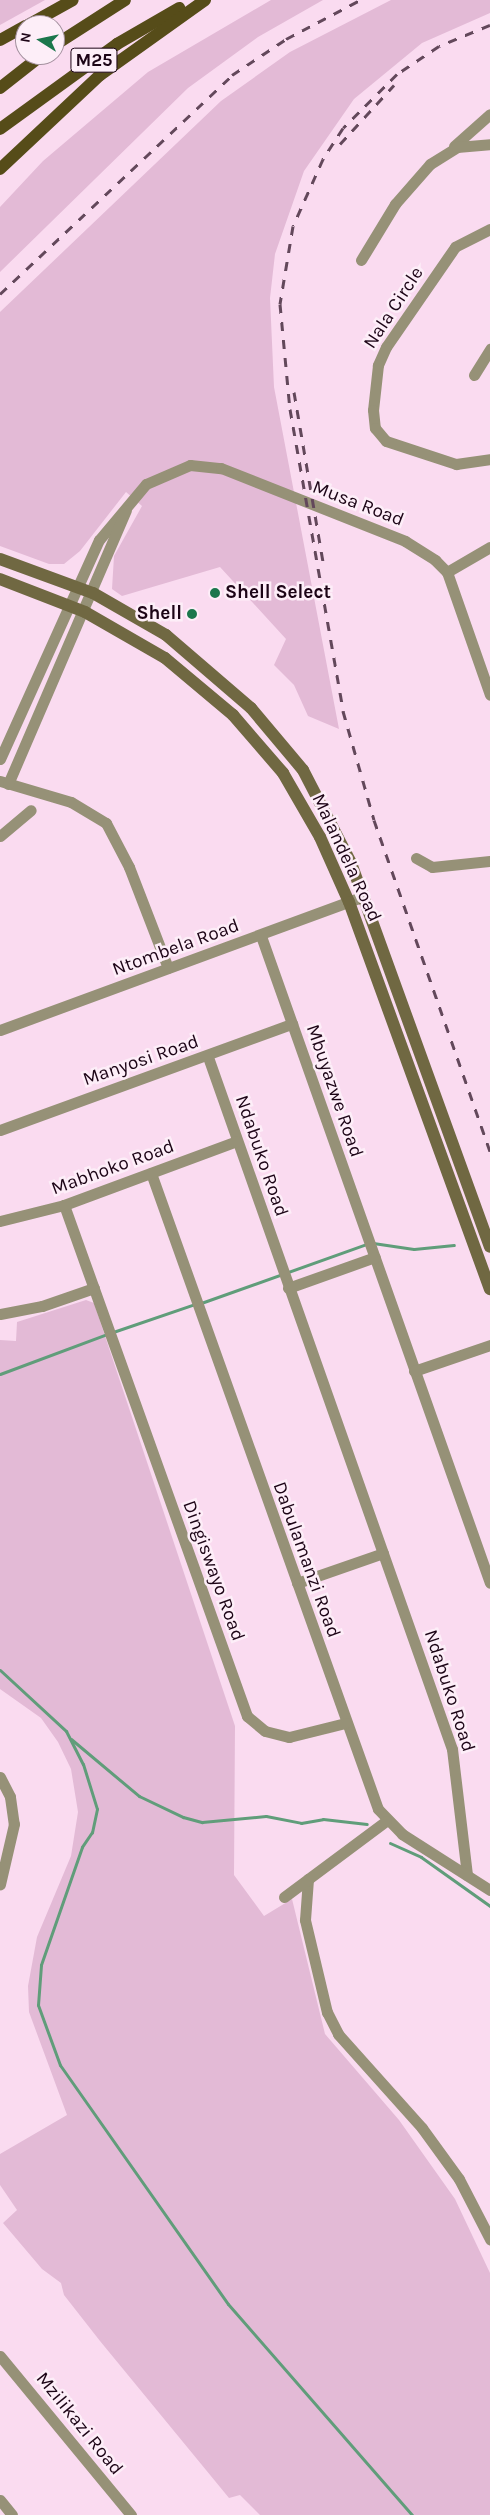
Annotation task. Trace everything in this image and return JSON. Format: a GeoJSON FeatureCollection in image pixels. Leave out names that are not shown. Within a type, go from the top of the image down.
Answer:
{"type":"FeatureCollection","features":[{"type":"Feature","properties":{"kind":"main road"},"geometry":{"type":"LineString","coordinates":[[46,15],[73,0]]}},
{"type":"Feature","properties":{"kind":"main road","name":"M25"},"geometry":{"type":"LineString","coordinates":[[65,39],[125,0]]}},
{"type":"Feature","properties":{"kind":"main road","name":"M25"},"geometry":{"type":"LineString","coordinates":[[0,130],[117,44],[195,0]]}},
{"type":"Feature","properties":{"kind":"main road"},"geometry":{"type":"LineString","coordinates":[[0,169],[100,75],[205,0]]}},
{"type":"Feature","properties":{"kind":"main road"},"geometry":{"type":"LineString","coordinates":[[0,40],[15,32]]}},
{"type":"Feature","properties":{"kind":"main road"},"geometry":{"type":"LineString","coordinates":[[0,88],[29,65]]}},
{"type":"Feature","properties":{"kind":"main road","name":"Malandela Road"},"geometry":{"type":"LineString","coordinates":[[0,559],[93,593],[142,620],[197,658],[276,735],[326,809],[364,896],[490,1247]]}},
{"type":"Feature","properties":{"kind":"main road","name":"Malandela Road"},"geometry":{"type":"LineString","coordinates":[[0,580],[85,612],[165,658],[233,714],[283,772],[320,836],[349,902],[490,1289]]}},
{"type":"Feature","properties":{"kind":"street"},"geometry":{"type":"LineString","coordinates":[[361,260],[407,188],[490,114]]}},
{"type":"Feature","properties":{"kind":"street"},"geometry":{"type":"LineString","coordinates":[[449,150],[490,144]]}},
{"type":"Feature","properties":{"kind":"street","name":"Nala Circle"},"geometry":{"type":"LineString","coordinates":[[490,229],[455,247],[386,347],[378,365],[373,410],[375,428],[386,441],[456,464],[490,459]]}},
{"type":"Feature","properties":{"kind":"street"},"geometry":{"type":"LineString","coordinates":[[474,375],[490,349]]}},
{"type":"Feature","properties":{"kind":"street","name":"Musa Road"},"geometry":{"type":"LineString","coordinates":[[0,759],[76,586],[99,540],[132,496],[155,478],[190,465],[221,468],[295,499],[406,541],[447,572]]}},
{"type":"Feature","properties":{"kind":"street"},"geometry":{"type":"LineString","coordinates":[[132,496],[85,612],[4,783],[86,808],[106,822],[127,862],[168,968]]}},
{"type":"Feature","properties":{"kind":"street"},"geometry":{"type":"LineString","coordinates":[[490,547],[447,572],[490,695]]}},
{"type":"Feature","properties":{"kind":"street"},"geometry":{"type":"LineString","coordinates":[[0,836],[31,810]]}},
{"type":"Feature","properties":{"kind":"street"},"geometry":{"type":"LineString","coordinates":[[416,858],[432,867],[490,861]]}},
{"type":"Feature","properties":{"kind":"street","name":"Ntombela Road"},"geometry":{"type":"LineString","coordinates":[[0,1030],[261,936],[364,896]]}},
{"type":"Feature","properties":{"kind":"street","name":"Mbuyazwe Road"},"geometry":{"type":"LineString","coordinates":[[261,936],[490,1583]]}},
{"type":"Feature","properties":{"kind":"street","name":"Manyosi Road"},"geometry":{"type":"LineString","coordinates":[[0,1130],[208,1057],[292,1024]]}},
{"type":"Feature","properties":{"kind":"street","name":"Ndabuko Road"},"geometry":{"type":"LineString","coordinates":[[208,1057],[452,1749],[467,1875]]}},
{"type":"Feature","properties":{"kind":"street","name":"Mabhoko Road"},"geometry":{"type":"LineString","coordinates":[[0,1221],[64,1205],[151,1174],[237,1140]]}},
{"type":"Feature","properties":{"kind":"street","name":"Dabulamanzi Road"},"geometry":{"type":"LineString","coordinates":[[151,1174],[345,1723],[386,1821]]}},
{"type":"Feature","properties":{"kind":"street"},"geometry":{"type":"LineString","coordinates":[[0,1314],[42,1306],[94,1288],[64,1205]]}},
{"type":"Feature","properties":{"kind":"street"},"geometry":{"type":"LineString","coordinates":[[287,1283],[371,1248]]}},
{"type":"Feature","properties":{"kind":"street","name":"Dingiswayo Road"},"geometry":{"type":"LineString","coordinates":[[94,1288],[247,1716],[264,1731],[289,1736],[345,1723]]}},
{"type":"Feature","properties":{"kind":"street"},"geometry":{"type":"LineString","coordinates":[[414,1371],[490,1344]]}},
{"type":"Feature","properties":{"kind":"street"},"geometry":{"type":"LineString","coordinates":[[297,1583],[382,1553]]}},
{"type":"Feature","properties":{"kind":"street"},"geometry":{"type":"LineString","coordinates":[[0,1777],[10,1797],[14,1824],[0,1884]]}},
{"type":"Feature","properties":{"kind":"street"},"geometry":{"type":"LineString","coordinates":[[284,1897],[386,1821],[490,1890]]}},
{"type":"Feature","properties":{"kind":"street"},"geometry":{"type":"LineString","coordinates":[[308,1879],[305,1920],[327,2012],[338,2034],[422,2128],[459,2179],[490,2239]]}},
{"type":"Feature","properties":{"kind":"street","name":"Mzilikazi Road"},"geometry":{"type":"LineString","coordinates":[[0,2356],[131,2515]]}},
{"type":"Feature","properties":{"kind":"street"},"geometry":{"type":"LineString","coordinates":[[0,2500],[12,2515]]}},
{"type":"Feature","properties":{"kind":"shaded area"},"geometry":{"type":"Polygon","coordinates":[[[0,0],[45,0],[15,15],[0,25],[0,0]]]}},
{"type":"Feature","properties":{"kind":"shaded area"},"geometry":{"type":"Polygon","coordinates":[[[271,0],[323,0],[258,37],[188,88],[0,272],[0,207],[43,161],[148,72],[271,0]]]}},
{"type":"Feature","properties":{"kind":"shaded area"},"geometry":{"type":"Polygon","coordinates":[[[391,0],[490,0],[490,13],[422,43],[354,99],[304,171],[275,254],[270,298],[274,387],[339,729],[308,716],[294,685],[274,665],[286,639],[220,567],[122,596],[112,589],[114,556],[142,506],[126,492],[80,551],[64,564],[49,564],[0,546],[0,312],[221,101],[290,52],[391,0]]]}},
{"type":"Feature","properties":{"kind":"shaded area"},"geometry":{"type":"Polygon","coordinates":[[[86,1300],[94,1303],[235,1726],[234,1875],[264,1916],[292,1899],[325,2034],[399,2120],[455,2199],[490,2273],[490,2515],[260,2515],[240,2495],[229,2498],[64,2295],[61,2283],[42,2269],[3,2223],[17,2210],[0,2185],[0,2154],[67,2115],[29,2012],[28,1986],[37,1937],[71,1856],[78,1812],[71,1769],[58,1742],[41,1718],[0,1689],[0,1340],[16,1341],[17,1322],[86,1300]]]}},
{"type":"Feature","properties":{"kind":"waterway"},"geometry":{"type":"LineString","coordinates":[[373,1243],[414,1249],[454,1245]]}},
{"type":"Feature","properties":{"kind":"waterway"},"geometry":{"type":"LineString","coordinates":[[201,1303],[367,1244]]}},
{"type":"Feature","properties":{"kind":"waterway"},"geometry":{"type":"LineString","coordinates":[[113,1332],[195,1304]]}},
{"type":"Feature","properties":{"kind":"waterway"},"geometry":{"type":"LineString","coordinates":[[0,1374],[107,1334]]}},
{"type":"Feature","properties":{"kind":"waterway"},"geometry":{"type":"LineString","coordinates":[[0,1670],[66,1731],[83,1764],[97,1809],[92,1832],[82,1847],[41,1965],[38,2005],[60,2065],[228,2304],[412,2515]]}},
{"type":"Feature","properties":{"kind":"waterway"},"geometry":{"type":"LineString","coordinates":[[71,1739],[139,1796],[183,1817],[202,1822],[266,1816],[301,1823],[323,1819],[367,1824]]}},
{"type":"Feature","properties":{"kind":"waterway"},"geometry":{"type":"LineString","coordinates":[[390,1843],[421,1857],[490,1906]]}},
{"type":"Feature","properties":{"kind":"railway"},"geometry":{"type":"LineString","coordinates":[[0,294],[232,75],[286,39],[360,0]]}},
{"type":"Feature","properties":{"kind":"railway"},"geometry":{"type":"LineString","coordinates":[[490,25],[439,46],[397,74],[343,128],[323,159],[293,226],[280,304],[290,409],[343,711],[374,820],[490,1151]]}},
{"type":"Feature","properties":{"kind":"railway"},"geometry":{"type":"LineString","coordinates":[[340,144],[394,85]]}},
{"type":"Feature","properties":{"kind":"railway"},"geometry":{"type":"LineString","coordinates":[[294,392],[323,562]]}},
{"type":"Feature","properties":{"kind":"place","name":"Shell Select"},"geometry":{"type":"Point","coordinates":[215,593]}},
{"type":"Feature","properties":{"kind":"place","name":"Shell"},"geometry":{"type":"Point","coordinates":[192,614]}}]}
